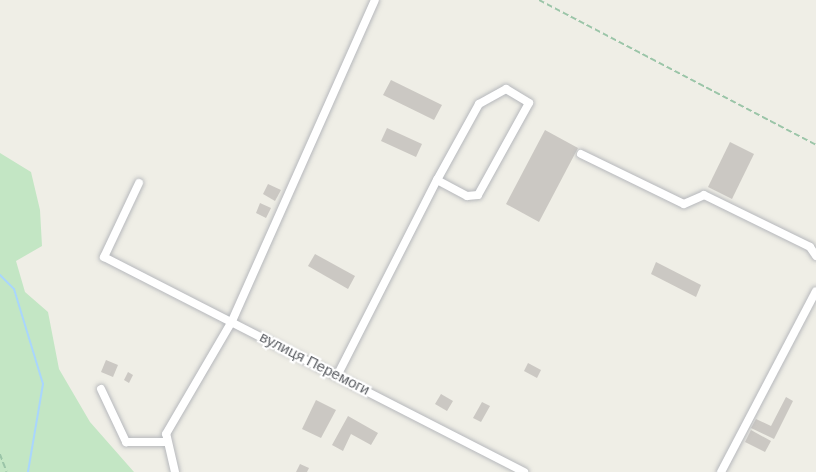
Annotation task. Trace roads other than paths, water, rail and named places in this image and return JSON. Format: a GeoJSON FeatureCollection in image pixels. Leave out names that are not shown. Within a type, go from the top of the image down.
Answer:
{"type":"FeatureCollection","features":[{"type":"Feature","properties":{"kind":"street"},"geometry":{"type":"LineString","coordinates":[[175,472],[165,442],[232,321],[375,0]]}},
{"type":"Feature","properties":{"kind":"street"},"geometry":{"type":"LineString","coordinates":[[338,374],[437,180],[479,104],[506,89],[529,103],[478,195],[467,196],[437,180]]}},
{"type":"Feature","properties":{"kind":"street"},"geometry":{"type":"LineString","coordinates":[[581,154],[684,204],[704,195],[810,247],[816,256]]}},
{"type":"Feature","properties":{"kind":"street","name":"вулиця Перемоги"},"geometry":{"type":"LineString","coordinates":[[139,183],[104,257],[338,374],[524,472]]}},
{"type":"Feature","properties":{"kind":"street"},"geometry":{"type":"LineString","coordinates":[[721,472],[816,291]]}},
{"type":"Feature","properties":{"kind":"street"},"geometry":{"type":"LineString","coordinates":[[101,388],[126,442],[165,442]]}},
{"type":"Feature","properties":{"kind":"waterway"},"geometry":{"type":"LineString","coordinates":[[0,275],[14,289],[43,384],[28,472]]}}]}
